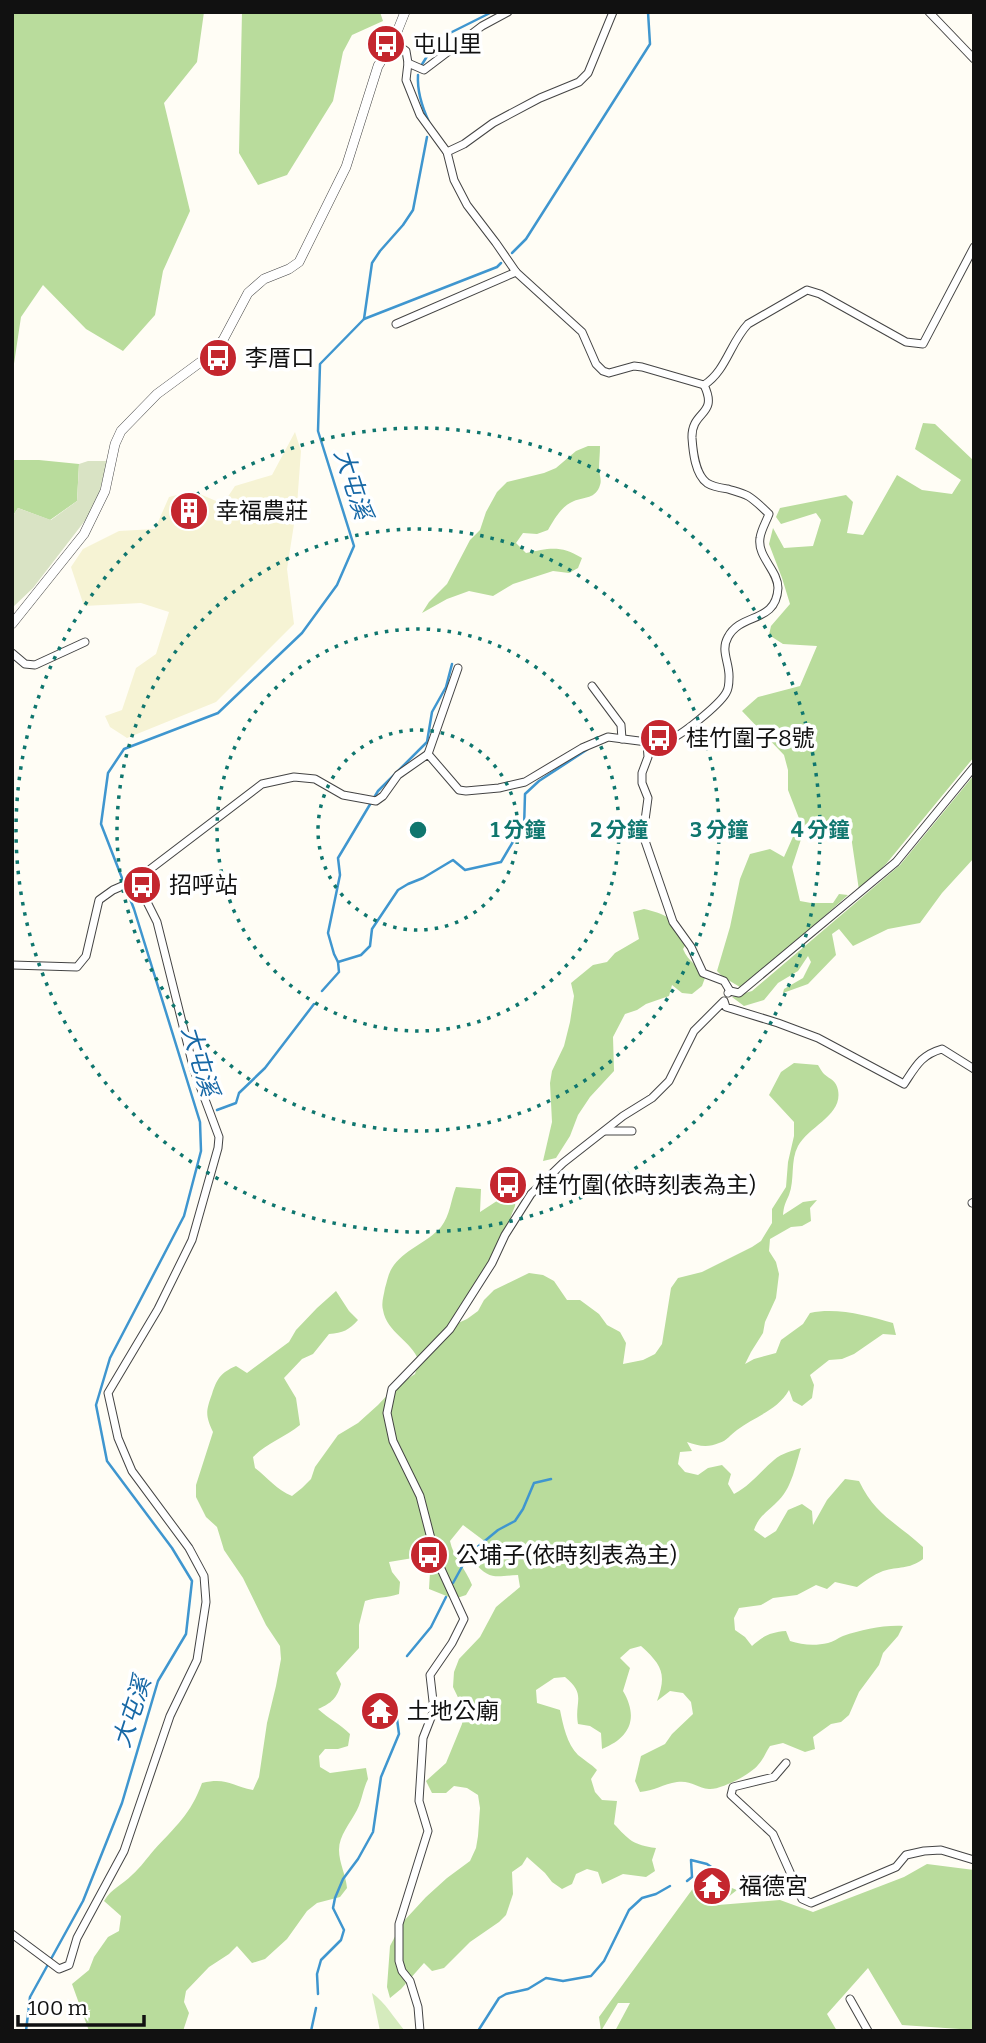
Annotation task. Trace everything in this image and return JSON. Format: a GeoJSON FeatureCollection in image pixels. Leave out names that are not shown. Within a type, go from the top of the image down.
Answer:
{"type":"FeatureCollection","features":[{"type":"Feature","properties":{"kind":"street"},"geometry":{"type":"LineString","coordinates":[[12,624],[84,534],[105,491],[115,444],[121,431],[157,394],[206,358],[223,340],[248,293],[264,279],[299,262],[346,167],[378,66],[393,42],[405,12]]}},
{"type":"Feature","properties":{"kind":"street"},"geometry":{"type":"LineString","coordinates":[[424,70],[482,26],[508,12]]}},
{"type":"Feature","properties":{"kind":"street"},"geometry":{"type":"LineString","coordinates":[[447,152],[540,98],[579,82],[588,73],[613,12]]}},
{"type":"Feature","properties":{"kind":"street"},"geometry":{"type":"LineString","coordinates":[[929,12],[974,59]]}},
{"type":"Feature","properties":{"kind":"street"},"geometry":{"type":"LineString","coordinates":[[393,42],[406,51],[406,80],[420,115],[447,152],[454,180],[467,205],[516,272],[582,332],[596,364],[603,371],[609,373],[634,366],[642,367],[704,385],[716,378],[741,331],[748,324],[807,290],[820,294],[906,342],[923,344],[974,247]]}},
{"type":"Feature","properties":{"kind":"street"},"geometry":{"type":"LineString","coordinates":[[408,64],[424,70],[432,77]]}},
{"type":"Feature","properties":{"kind":"street"},"geometry":{"type":"LineString","coordinates":[[396,324],[516,272]]}},
{"type":"Feature","properties":{"kind":"street"},"geometry":{"type":"LineString","coordinates":[[428,754],[459,790],[499,788],[526,782],[582,748],[608,737],[647,743],[670,740],[698,720],[727,692],[727,638],[734,628],[769,610],[774,604],[778,588],[759,547],[760,536],[769,514],[758,502],[746,495],[709,484],[698,470],[692,430],[710,403],[704,385]]}},
{"type":"Feature","properties":{"kind":"street"},"geometry":{"type":"LineString","coordinates":[[12,653],[25,664],[35,665],[85,642]]}},
{"type":"Feature","properties":{"kind":"street"},"geometry":{"type":"LineString","coordinates":[[12,965],[77,967],[86,956],[99,900],[113,890],[133,882],[262,784],[294,777],[315,779],[343,795],[376,801],[383,796],[398,775],[428,754],[458,668]]}},
{"type":"Feature","properties":{"kind":"street"},"geometry":{"type":"LineString","coordinates":[[592,686],[621,725],[622,739]]}},
{"type":"Feature","properties":{"kind":"street"},"geometry":{"type":"LineString","coordinates":[[647,743],[648,757],[642,773],[642,783],[648,797],[643,835],[673,922],[691,947],[703,973],[724,981],[730,991],[739,993],[896,862],[974,767]]}},
{"type":"Feature","properties":{"kind":"street"},"geometry":{"type":"LineString","coordinates":[[12,1934],[59,1969],[69,1965],[77,1938],[124,1852],[170,1716],[197,1660],[206,1602],[204,1576],[189,1548],[132,1471],[118,1438],[108,1393],[158,1309],[192,1240],[219,1137],[194,1070],[157,922],[133,882]]}},
{"type":"Feature","properties":{"kind":"street"},"geometry":{"type":"LineString","coordinates":[[419,2031],[418,2007],[410,1981],[402,1971],[399,1961],[399,1924],[428,1831],[419,1801],[423,1738],[434,1710],[430,1675],[452,1643],[464,1619],[436,1558],[420,1496],[393,1441],[387,1413],[392,1389],[450,1329],[531,1194],[563,1163],[623,1116],[652,1098],[668,1081],[694,1031],[724,1001],[730,991]]}},
{"type":"Feature","properties":{"kind":"street"},"geometry":{"type":"LineString","coordinates":[[724,1001],[726,1007],[818,1038],[904,1084],[917,1064],[929,1053],[942,1049],[974,1069]]}},
{"type":"Feature","properties":{"kind":"street"},"geometry":{"type":"LineString","coordinates":[[605,1130],[632,1131]]}},
{"type":"Feature","properties":{"kind":"street"},"geometry":{"type":"LineString","coordinates":[[786,1763],[774,1777],[733,1787],[731,1795],[774,1834],[802,1899],[811,1903],[896,1867],[906,1855],[924,1850],[942,1850],[974,1860]]}},
{"type":"Feature","properties":{"kind":"street"},"geometry":{"type":"LineString","coordinates":[[850,1999],[868,2031]]}},
{"type":"Feature","properties":{"kind":"shaded area","name":"幸福農莊"},"geometry":{"type":"Polygon","coordinates":[[[295,432],[301,451],[297,505],[287,569],[294,624],[216,702],[127,738],[110,727],[105,716],[122,710],[136,668],[156,654],[169,612],[141,603],[84,606],[71,567],[83,549],[119,531],[155,529],[169,497],[193,491],[223,504],[235,486],[272,475],[295,432]]]}},
{"type":"Feature","properties":{"kind":"green space"},"geometry":{"type":"Polygon","coordinates":[[[12,12],[204,12],[197,62],[164,103],[190,211],[163,271],[155,315],[123,351],[86,329],[43,285],[21,317],[12,377],[12,12]]]}},
{"type":"Feature","properties":{"kind":"green space"},"geometry":{"type":"Polygon","coordinates":[[[242,12],[380,12],[383,21],[352,35],[343,52],[333,101],[287,175],[258,185],[239,153],[242,12]]]}},
{"type":"Feature","properties":{"kind":"green space"},"geometry":{"type":"Polygon","coordinates":[[[923,423],[935,424],[974,461],[974,757],[886,864],[859,890],[851,836],[825,834],[805,827],[792,867],[800,901],[833,903],[839,894],[848,895],[740,987],[717,971],[740,879],[750,854],[770,849],[784,857],[800,821],[788,790],[788,770],[784,755],[742,711],[758,697],[800,686],[817,646],[783,644],[769,635],[771,626],[790,604],[769,544],[773,528],[784,548],[813,546],[821,520],[816,513],[781,524],[776,517],[780,508],[846,495],[853,502],[847,533],[863,535],[897,475],[922,490],[952,494],[961,480],[915,449],[923,423]]]}},
{"type":"Feature","properties":{"kind":"green space"},"geometry":{"type":"Polygon","coordinates":[[[588,446],[600,446],[601,481],[596,493],[565,506],[548,530],[537,534],[523,533],[516,543],[526,553],[548,549],[568,551],[582,558],[578,568],[569,573],[553,571],[513,584],[493,596],[469,591],[422,613],[447,584],[470,540],[480,530],[497,492],[507,482],[556,468],[576,451],[588,446]]]}},
{"type":"Feature","properties":{"kind":"green space"},"geometry":{"type":"Polygon","coordinates":[[[12,460],[79,464],[77,501],[50,520],[18,508],[12,517],[12,460]]]}},
{"type":"Feature","properties":{"kind":"green space"},"geometry":{"type":"Polygon","coordinates":[[[107,461],[100,490],[87,518],[33,588],[12,608],[12,517],[18,508],[51,520],[77,501],[79,464],[107,461]]]}},
{"type":"Feature","properties":{"kind":"green space"},"geometry":{"type":"Polygon","coordinates":[[[974,775],[974,858],[942,893],[920,923],[888,929],[853,946],[839,929],[832,934],[836,955],[808,984],[783,993],[784,989],[803,978],[811,962],[808,956],[798,971],[778,983],[764,1000],[744,1006],[732,997],[752,991],[900,865],[974,775]]]}},
{"type":"Feature","properties":{"kind":"green space"},"geometry":{"type":"Polygon","coordinates":[[[644,909],[658,913],[681,927],[689,939],[683,949],[685,954],[706,975],[702,986],[692,994],[682,993],[672,985],[669,996],[625,1014],[613,1037],[614,1071],[590,1097],[578,1115],[570,1136],[556,1158],[543,1161],[552,1122],[550,1083],[570,1022],[574,996],[571,983],[593,965],[607,962],[615,953],[639,939],[633,912],[644,909]]]}},
{"type":"Feature","properties":{"kind":"green space"},"geometry":{"type":"Polygon","coordinates":[[[794,1063],[818,1065],[836,1084],[838,1099],[830,1113],[798,1146],[791,1189],[783,1215],[803,1202],[817,1200],[810,1208],[811,1221],[802,1226],[791,1227],[770,1239],[769,1251],[779,1274],[776,1298],[763,1333],[745,1364],[776,1353],[781,1340],[803,1324],[810,1313],[820,1311],[852,1313],[893,1323],[896,1335],[883,1334],[854,1354],[829,1360],[810,1375],[814,1385],[812,1398],[802,1406],[793,1401],[789,1390],[772,1408],[722,1442],[707,1446],[687,1442],[692,1451],[680,1452],[678,1464],[685,1472],[698,1475],[708,1468],[722,1465],[731,1474],[728,1484],[734,1494],[777,1458],[801,1448],[787,1489],[761,1517],[754,1530],[765,1538],[776,1531],[788,1510],[802,1504],[812,1511],[813,1525],[827,1500],[845,1479],[859,1481],[879,1510],[923,1547],[923,1559],[908,1566],[883,1571],[857,1587],[835,1582],[827,1589],[816,1585],[797,1595],[773,1598],[761,1605],[739,1608],[734,1618],[735,1630],[752,1646],[768,1635],[786,1631],[790,1641],[813,1645],[872,1628],[903,1626],[859,1692],[849,1715],[813,1737],[815,1749],[805,1752],[783,1743],[770,1746],[754,1769],[721,1787],[709,1789],[682,1782],[640,1792],[635,1781],[641,1756],[665,1744],[693,1714],[691,1702],[683,1693],[670,1691],[657,1701],[662,1684],[661,1670],[641,1646],[630,1649],[620,1658],[630,1668],[623,1691],[630,1710],[629,1726],[619,1739],[602,1749],[601,1733],[590,1726],[578,1724],[578,1694],[572,1683],[565,1677],[554,1678],[536,1690],[537,1703],[560,1710],[571,1745],[578,1755],[597,1770],[591,1779],[595,1792],[602,1800],[617,1801],[614,1824],[632,1841],[656,1848],[652,1860],[655,1871],[646,1877],[623,1874],[602,1884],[598,1872],[587,1869],[576,1874],[572,1884],[562,1889],[527,1857],[522,1865],[512,1872],[513,1894],[506,1915],[470,1942],[444,1968],[432,1971],[424,1963],[390,1998],[387,1987],[390,1946],[402,1923],[426,1897],[470,1861],[476,1848],[480,1808],[478,1795],[467,1788],[454,1786],[446,1793],[432,1793],[426,1781],[446,1763],[462,1724],[464,1710],[453,1687],[454,1672],[459,1659],[480,1637],[496,1607],[520,1587],[518,1575],[489,1575],[474,1562],[484,1553],[483,1540],[463,1525],[450,1541],[472,1585],[466,1595],[454,1599],[429,1589],[430,1572],[424,1558],[389,1562],[392,1572],[400,1582],[399,1594],[365,1601],[359,1625],[359,1648],[336,1673],[341,1684],[336,1696],[318,1709],[350,1734],[348,1746],[325,1749],[319,1756],[320,1767],[330,1773],[366,1768],[368,1779],[359,1806],[339,1845],[347,1888],[340,1897],[317,1903],[307,1911],[287,1939],[265,1959],[252,1963],[237,1946],[209,1967],[186,1991],[184,2002],[189,2013],[183,2031],[89,2031],[72,1984],[89,1970],[94,1957],[108,1937],[119,1931],[121,1916],[104,1901],[138,1869],[182,1820],[202,1783],[223,1782],[253,1790],[259,1777],[281,1659],[280,1646],[266,1625],[243,1578],[224,1550],[217,1527],[206,1517],[196,1497],[196,1485],[213,1432],[208,1409],[220,1377],[236,1366],[247,1373],[289,1342],[296,1330],[336,1291],[358,1320],[345,1330],[329,1334],[313,1354],[302,1359],[284,1378],[296,1398],[300,1425],[253,1457],[255,1468],[292,1496],[311,1479],[315,1467],[338,1435],[358,1423],[395,1387],[415,1374],[419,1361],[411,1347],[385,1318],[382,1305],[385,1288],[397,1262],[444,1223],[456,1187],[481,1189],[480,1212],[503,1197],[516,1195],[509,1229],[473,1290],[464,1299],[460,1311],[445,1329],[478,1311],[494,1290],[529,1273],[543,1275],[554,1281],[567,1300],[580,1300],[599,1314],[607,1325],[620,1332],[626,1343],[623,1364],[643,1360],[655,1354],[662,1344],[671,1288],[678,1278],[702,1272],[752,1247],[761,1241],[772,1223],[772,1209],[786,1187],[794,1122],[769,1095],[781,1072],[794,1063]]]}},
{"type":"Feature","properties":{"kind":"green space"},"geometry":{"type":"Polygon","coordinates":[[[927,1864],[974,1870],[974,2030],[902,2025],[868,1968],[827,2014],[837,2031],[615,2031],[630,2003],[618,2003],[601,2031],[599,2017],[694,1887],[706,1899],[724,1885],[737,1890],[718,1905],[780,1900],[813,1912],[904,1877],[927,1864]]]}},
{"type":"Feature","properties":{"kind":"green space"},"geometry":{"type":"Polygon","coordinates":[[[372,1993],[385,2006],[405,2031],[380,2031],[372,1993]]]}},
{"type":"Feature","properties":{"kind":"waterway"},"geometry":{"type":"LineString","coordinates":[[421,66],[434,45],[446,35],[492,12]]}},
{"type":"Feature","properties":{"kind":"waterway","name":"大屯溪"},"geometry":{"type":"LineString","coordinates":[[512,253],[526,239],[650,44],[648,12]]}},
{"type":"Feature","properties":{"kind":"waterway"},"geometry":{"type":"LineString","coordinates":[[418,75],[418,87],[429,122]]}},
{"type":"Feature","properties":{"kind":"waterway"},"geometry":{"type":"LineString","coordinates":[[364,319],[372,263],[413,210],[427,137]]}},
{"type":"Feature","properties":{"kind":"waterway","name":"大屯溪"},"geometry":{"type":"LineString","coordinates":[[26,2031],[30,1997],[83,1901],[122,1803],[158,1681],[186,1634],[192,1581],[172,1548],[107,1461],[96,1405],[110,1358],[184,1216],[201,1151],[200,1122],[134,909],[101,824],[108,773],[124,749],[218,713],[302,633],[337,585],[354,546],[318,431],[320,364],[364,319],[497,267],[501,263]]}},
{"type":"Feature","properties":{"kind":"waterway"},"geometry":{"type":"LineString","coordinates":[[322,991],[339,972],[328,933],[340,875],[338,858],[378,791],[427,742],[432,712],[446,687],[452,664]]}},
{"type":"Feature","properties":{"kind":"waterway"},"geometry":{"type":"LineString","coordinates":[[338,962],[361,955],[370,946],[372,929],[398,890],[453,860],[465,870],[501,862],[524,829],[525,794],[539,781],[588,749]]}},
{"type":"Feature","properties":{"kind":"waterway"},"geometry":{"type":"LineString","coordinates":[[217,1110],[236,1103],[239,1093],[265,1068],[314,1004]]}},
{"type":"Feature","properties":{"kind":"waterway"},"geometry":{"type":"LineString","coordinates":[[453,1583],[469,1554],[498,1530],[515,1521],[534,1483],[551,1479]]}},
{"type":"Feature","properties":{"kind":"waterway"},"geometry":{"type":"LineString","coordinates":[[407,1656],[431,1627],[446,1597]]}},
{"type":"Feature","properties":{"kind":"waterway"},"geometry":{"type":"LineString","coordinates":[[318,1994],[317,1974],[321,1960],[341,1940],[344,1930],[333,1908],[335,1898],[343,1879],[373,1832],[381,1777],[399,1734],[397,1719]]}},
{"type":"Feature","properties":{"kind":"waterway"},"geometry":{"type":"LineString","coordinates":[[687,1881],[692,1877],[691,1860],[707,1864],[717,1871]]}},
{"type":"Feature","properties":{"kind":"waterway"},"geometry":{"type":"LineString","coordinates":[[478,2031],[499,1998],[506,1994],[528,1989],[546,1978],[563,1981],[591,1976],[604,1961],[629,1910],[642,1898],[670,1886]]}},
{"type":"Feature","properties":{"kind":"waterway"},"geometry":{"type":"LineString","coordinates":[[311,2031],[316,2008]]}},
{"type":"Feature","properties":{"kind":"place","name":"屯山里"},"geometry":{"type":"Point","coordinates":[386,44]}},
{"type":"Feature","properties":{"kind":"place","name":"李厝口"},"geometry":{"type":"Point","coordinates":[218,358]}},
{"type":"Feature","properties":{"kind":"place","name":"幸福農莊"},"geometry":{"type":"Point","coordinates":[189,511]}},
{"type":"Feature","properties":{"kind":"place","name":"桂竹圍子8號"},"geometry":{"type":"Point","coordinates":[659,738]}},
{"type":"Feature","properties":{"kind":"place","name":"招呼站"},"geometry":{"type":"Point","coordinates":[142,885]}},
{"type":"Feature","properties":{"kind":"place","name":"桂竹圍(依時刻表為主)"},"geometry":{"type":"Point","coordinates":[508,1185]}},
{"type":"Feature","properties":{"kind":"place","name":"公埔子(依時刻表為主)"},"geometry":{"type":"Point","coordinates":[429,1555]}},
{"type":"Feature","properties":{"kind":"place","name":"土地公廟"},"geometry":{"type":"Point","coordinates":[380,1711]}},
{"type":"Feature","properties":{"kind":"place","name":"福德宮"},"geometry":{"type":"Point","coordinates":[712,1886]}}]}
